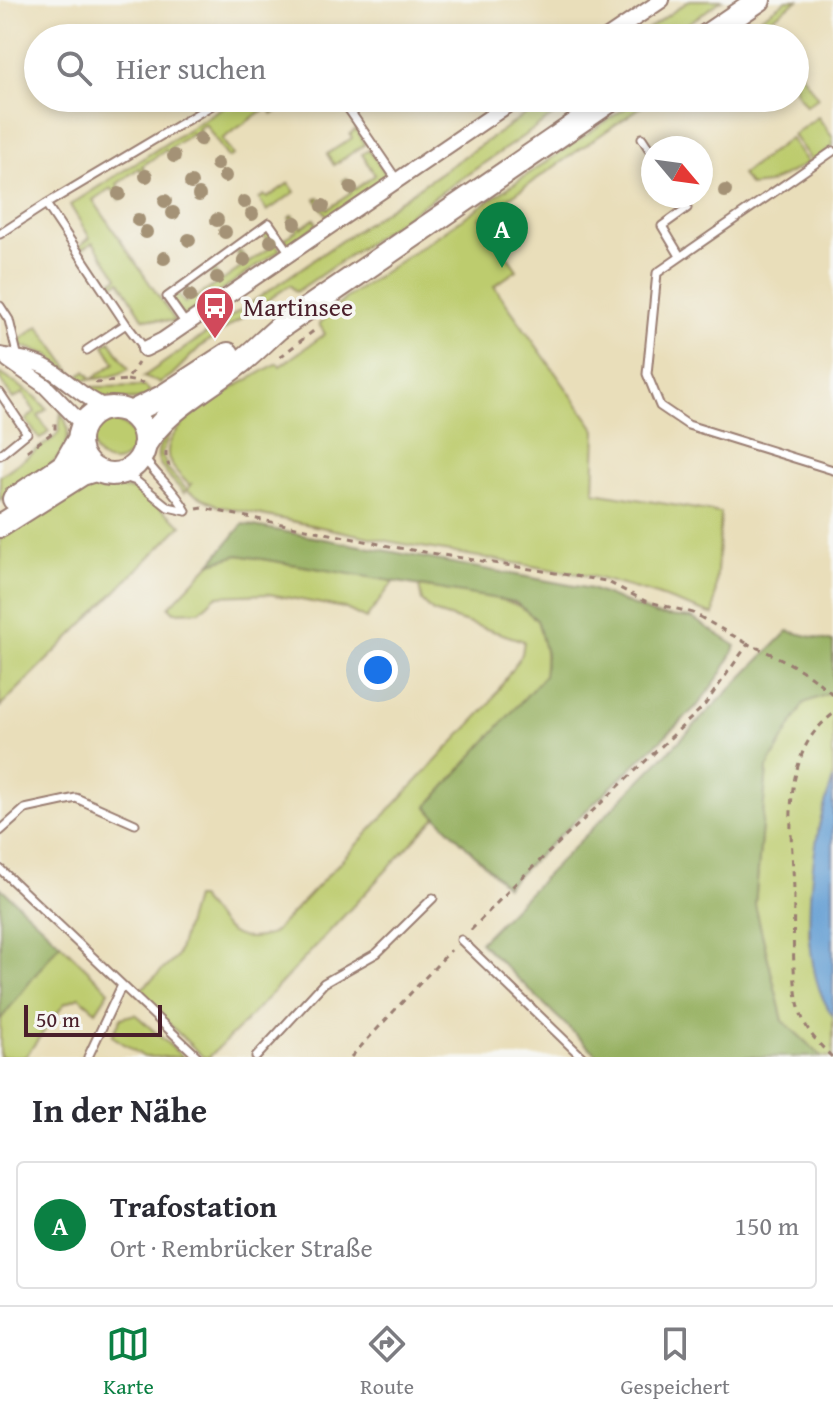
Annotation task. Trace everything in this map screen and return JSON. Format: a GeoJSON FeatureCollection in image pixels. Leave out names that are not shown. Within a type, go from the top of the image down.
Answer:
{"type":"FeatureCollection","features":[{"type":"Feature","properties":{"kind":"main road"},"geometry":{"type":"LineString","coordinates":[[724,24],[759,0]]}},
{"type":"Feature","properties":{"kind":"main road"},"geometry":{"type":"LineString","coordinates":[[0,526],[82,474],[127,471],[151,448],[155,428],[171,412],[239,364],[279,328],[594,112]]}},
{"type":"Feature","properties":{"kind":"main road"},"geometry":{"type":"LineString","coordinates":[[130,413],[162,397],[229,353],[279,328]]}},
{"type":"Feature","properties":{"kind":"main road"},"geometry":{"type":"LineString","coordinates":[[0,509],[64,465],[93,412],[116,408],[130,413],[139,421],[151,448]]}},
{"type":"Feature","properties":{"kind":"main road"},"geometry":{"type":"LineString","coordinates":[[81,432],[83,458],[105,472]]}},
{"type":"Feature","properties":{"kind":"street"},"geometry":{"type":"LineString","coordinates":[[627,24],[662,0]]}},
{"type":"Feature","properties":{"kind":"street"},"geometry":{"type":"LineString","coordinates":[[145,349],[497,112]]}},
{"type":"Feature","properties":{"kind":"street"},"geometry":{"type":"LineString","coordinates":[[0,355],[47,368],[82,396],[107,408]]}},
{"type":"Feature","properties":{"kind":"street"},"geometry":{"type":"LineString","coordinates":[[0,355],[37,379],[81,432]]}},
{"type":"Feature","properties":{"kind":"lane"},"geometry":{"type":"LineString","coordinates":[[0,234],[200,112]]}},
{"type":"Feature","properties":{"kind":"lane"},"geometry":{"type":"LineString","coordinates":[[351,112],[397,180]]}},
{"type":"Feature","properties":{"kind":"lane"},"geometry":{"type":"LineString","coordinates":[[833,151],[657,273],[647,374],[660,406],[688,425],[833,470]]}},
{"type":"Feature","properties":{"kind":"lane"},"geometry":{"type":"LineString","coordinates":[[46,204],[145,349]]}},
{"type":"Feature","properties":{"kind":"lane"},"geometry":{"type":"LineString","coordinates":[[680,256],[662,226],[687,208]]}},
{"type":"Feature","properties":{"kind":"lane"},"geometry":{"type":"LineString","coordinates":[[186,324],[167,297],[269,223],[290,253]]}},
{"type":"Feature","properties":{"kind":"lane"},"geometry":{"type":"LineString","coordinates":[[0,306],[9,320],[18,358]]}},
{"type":"Feature","properties":{"kind":"lane"},"geometry":{"type":"LineString","coordinates":[[87,350],[126,324]]}},
{"type":"Feature","properties":{"kind":"lane"},"geometry":{"type":"LineString","coordinates":[[0,393],[27,433],[0,455]]}},
{"type":"Feature","properties":{"kind":"lane"},"geometry":{"type":"LineString","coordinates":[[151,448],[149,468],[179,496],[186,511]]}},
{"type":"Feature","properties":{"kind":"lane"},"geometry":{"type":"LineString","coordinates":[[105,472],[136,481],[168,507],[186,511]]}},
{"type":"Feature","properties":{"kind":"lane"},"geometry":{"type":"LineString","coordinates":[[0,831],[25,809],[76,798],[135,824]]}},
{"type":"Feature","properties":{"kind":"lane"},"geometry":{"type":"LineString","coordinates":[[0,869],[198,1057]]}},
{"type":"Feature","properties":{"kind":"lane"},"geometry":{"type":"LineString","coordinates":[[256,1057],[324,983],[377,953],[433,898]]}},
{"type":"Feature","properties":{"kind":"lane"},"geometry":{"type":"LineString","coordinates":[[461,940],[582,1057]]}},
{"type":"Feature","properties":{"kind":"lane"},"geometry":{"type":"LineString","coordinates":[[88,1057],[122,985]]}},
{"type":"Feature","properties":{"kind":"path"},"geometry":{"type":"LineString","coordinates":[[85,384],[127,380],[145,349]]}},
{"type":"Feature","properties":{"kind":"path"},"geometry":{"type":"LineString","coordinates":[[42,442],[55,431],[55,413]]}},
{"type":"Feature","properties":{"kind":"path"},"geometry":{"type":"LineString","coordinates":[[151,448],[166,458],[169,466]]}},
{"type":"Feature","properties":{"kind":"path"},"geometry":{"type":"LineString","coordinates":[[186,511],[203,508],[399,548],[606,581],[645,601],[693,613],[748,644],[785,660],[818,681],[833,695]]}},
{"type":"Feature","properties":{"kind":"path"},"geometry":{"type":"LineString","coordinates":[[351,1057],[515,884],[704,706],[748,644]]}},
{"type":"Feature","properties":{"kind":"path"},"geometry":{"type":"LineString","coordinates":[[832,1057],[809,1034],[798,1006],[790,802],[798,764],[807,743],[818,726],[833,714]]}},
{"type":"Feature","properties":{"kind":"green space"},"geometry":{"type":"Polygon","coordinates":[[[690,0],[722,0],[687,24],[655,24],[690,0]]]}},
{"type":"Feature","properties":{"kind":"green space"},"geometry":{"type":"Polygon","coordinates":[[[787,0],[798,0],[763,24],[751,24],[787,0]]]}},
{"type":"Feature","properties":{"kind":"green space"},"geometry":{"type":"Polygon","coordinates":[[[809,85],[818,98],[809,104],[809,85]]]}},
{"type":"Feature","properties":{"kind":"green space"},"geometry":{"type":"Polygon","coordinates":[[[215,112],[261,112],[222,139],[233,155],[228,158],[205,124],[198,129],[206,141],[201,145],[192,133],[171,148],[178,158],[174,161],[166,150],[142,166],[150,178],[147,180],[139,168],[117,184],[125,197],[120,200],[111,188],[93,200],[176,322],[143,318],[120,281],[109,288],[107,285],[118,277],[93,242],[82,249],[79,246],[90,238],[70,205],[215,112]]]}},
{"type":"Feature","properties":{"kind":"green space"},"geometry":{"type":"Polygon","coordinates":[[[529,112],[559,112],[296,292],[290,285],[201,346],[160,383],[143,377],[529,112]]]}},
{"type":"Feature","properties":{"kind":"green space"},"geometry":{"type":"Polygon","coordinates":[[[619,112],[634,112],[480,218],[517,270],[494,286],[596,430],[594,492],[721,513],[714,615],[590,576],[398,543],[218,506],[186,490],[184,493],[159,461],[159,446],[172,425],[162,454],[167,468],[187,490],[192,483],[189,485],[169,460],[169,445],[177,431],[208,403],[277,363],[280,366],[325,334],[319,324],[346,298],[619,112]]]}},
{"type":"Feature","properties":{"kind":"green space"},"geometry":{"type":"Polygon","coordinates":[[[818,117],[833,138],[833,146],[812,161],[793,135],[818,117]]]}},
{"type":"Feature","properties":{"kind":"green space"},"geometry":{"type":"Polygon","coordinates":[[[356,129],[365,144],[334,165],[327,154],[352,138],[350,134],[356,129]]]}},
{"type":"Feature","properties":{"kind":"green space"},"geometry":{"type":"Polygon","coordinates":[[[790,138],[808,163],[768,184],[750,186],[741,175],[790,138]]]}},
{"type":"Feature","properties":{"kind":"green space"},"geometry":{"type":"Polygon","coordinates":[[[369,150],[387,176],[328,217],[316,199],[319,197],[328,209],[351,193],[343,180],[347,178],[355,189],[375,175],[362,154],[369,150]]]}},
{"type":"Feature","properties":{"kind":"green space"},"geometry":{"type":"Polygon","coordinates":[[[289,183],[295,192],[267,211],[259,199],[264,195],[267,198],[289,183]]]}},
{"type":"Feature","properties":{"kind":"green space"},"geometry":{"type":"Polygon","coordinates":[[[292,215],[301,228],[314,219],[317,224],[289,244],[285,238],[297,230],[289,218],[292,215]]]}},
{"type":"Feature","properties":{"kind":"green space"},"geometry":{"type":"Polygon","coordinates":[[[268,231],[280,250],[183,317],[169,296],[176,291],[185,303],[189,300],[182,290],[186,287],[195,298],[218,283],[210,271],[213,269],[222,281],[245,265],[237,253],[240,251],[248,263],[271,247],[263,235],[268,231]]]}},
{"type":"Feature","properties":{"kind":"green space"},"geometry":{"type":"Polygon","coordinates":[[[39,326],[76,378],[86,371],[92,379],[77,380],[49,355],[19,345],[21,339],[39,326]]]}},
{"type":"Feature","properties":{"kind":"green space"},"geometry":{"type":"Polygon","coordinates":[[[110,341],[129,369],[92,379],[115,363],[104,345],[110,341]]]}},
{"type":"Feature","properties":{"kind":"green space"},"geometry":{"type":"Polygon","coordinates":[[[0,373],[36,397],[47,409],[38,416],[49,432],[40,439],[26,420],[35,412],[23,393],[13,399],[0,380],[0,373]]]}},
{"type":"Feature","properties":{"kind":"green space"},"geometry":{"type":"Polygon","coordinates":[[[143,386],[152,396],[117,399],[83,390],[93,387],[143,386]]]}},
{"type":"Feature","properties":{"kind":"green space"},"geometry":{"type":"Polygon","coordinates":[[[61,412],[67,427],[67,441],[61,453],[39,475],[0,500],[0,476],[55,437],[59,431],[61,412]]]}},
{"type":"Feature","properties":{"kind":"green space"},"geometry":{"type":"Polygon","coordinates":[[[113,422],[127,428],[133,442],[127,456],[113,462],[99,456],[93,442],[99,428],[113,422]]]}},
{"type":"Feature","properties":{"kind":"green space"},"geometry":{"type":"Polygon","coordinates":[[[87,482],[138,491],[182,525],[0,707],[0,537],[70,487],[87,482]]]}},
{"type":"Feature","properties":{"kind":"green space"},"geometry":{"type":"Polygon","coordinates":[[[243,524],[591,589],[656,615],[692,618],[736,646],[723,671],[698,705],[506,886],[427,807],[544,676],[546,654],[537,620],[515,602],[238,555],[211,563],[243,524]]]}},
{"type":"Feature","properties":{"kind":"green space"},"geometry":{"type":"Polygon","coordinates":[[[238,555],[394,581],[366,619],[344,608],[269,594],[216,596],[200,611],[174,612],[169,607],[211,563],[238,555]]]}},
{"type":"Feature","properties":{"kind":"green space"},"geometry":{"type":"Polygon","coordinates":[[[419,586],[501,599],[529,612],[542,634],[545,676],[427,807],[436,817],[245,1022],[209,1057],[203,1057],[137,993],[177,957],[194,898],[199,898],[222,926],[237,936],[247,938],[272,934],[487,707],[522,654],[524,641],[433,612],[422,601],[419,586]]]}},
{"type":"Feature","properties":{"kind":"green space"},"geometry":{"type":"Polygon","coordinates":[[[788,631],[833,642],[833,692],[804,703],[767,768],[755,905],[783,1021],[822,1057],[599,1057],[480,942],[788,631]]]}},
{"type":"Feature","properties":{"kind":"green space"},"geometry":{"type":"Polygon","coordinates":[[[833,692],[833,779],[819,825],[809,936],[817,979],[833,1016],[833,1057],[822,1057],[783,1021],[755,905],[767,768],[804,702],[833,692]]]}},
{"type":"Feature","properties":{"kind":"green space"},"geometry":{"type":"Polygon","coordinates":[[[0,887],[60,943],[0,1020],[0,887]]]}},
{"type":"Feature","properties":{"kind":"green space"},"geometry":{"type":"Polygon","coordinates":[[[60,943],[109,991],[96,1011],[79,997],[65,1003],[25,1057],[0,1057],[0,1020],[60,943]]]}},
{"type":"Feature","properties":{"kind":"green space"},"geometry":{"type":"Polygon","coordinates":[[[135,1014],[183,1057],[144,1057],[112,1036],[121,1018],[135,1014]]]}},
{"type":"Feature","properties":{"kind":"water"},"geometry":{"type":"Polygon","coordinates":[[[833,779],[833,1016],[822,997],[815,974],[811,950],[810,898],[815,849],[833,779]]]}},
{"type":"Feature","properties":{"kind":"place","name":"Trafostation"},"geometry":{"type":"Point","coordinates":[502,268]}},
{"type":"Feature","properties":{"kind":"place","name":"Martinsee"},"geometry":{"type":"Point","coordinates":[215,340]}}]}
